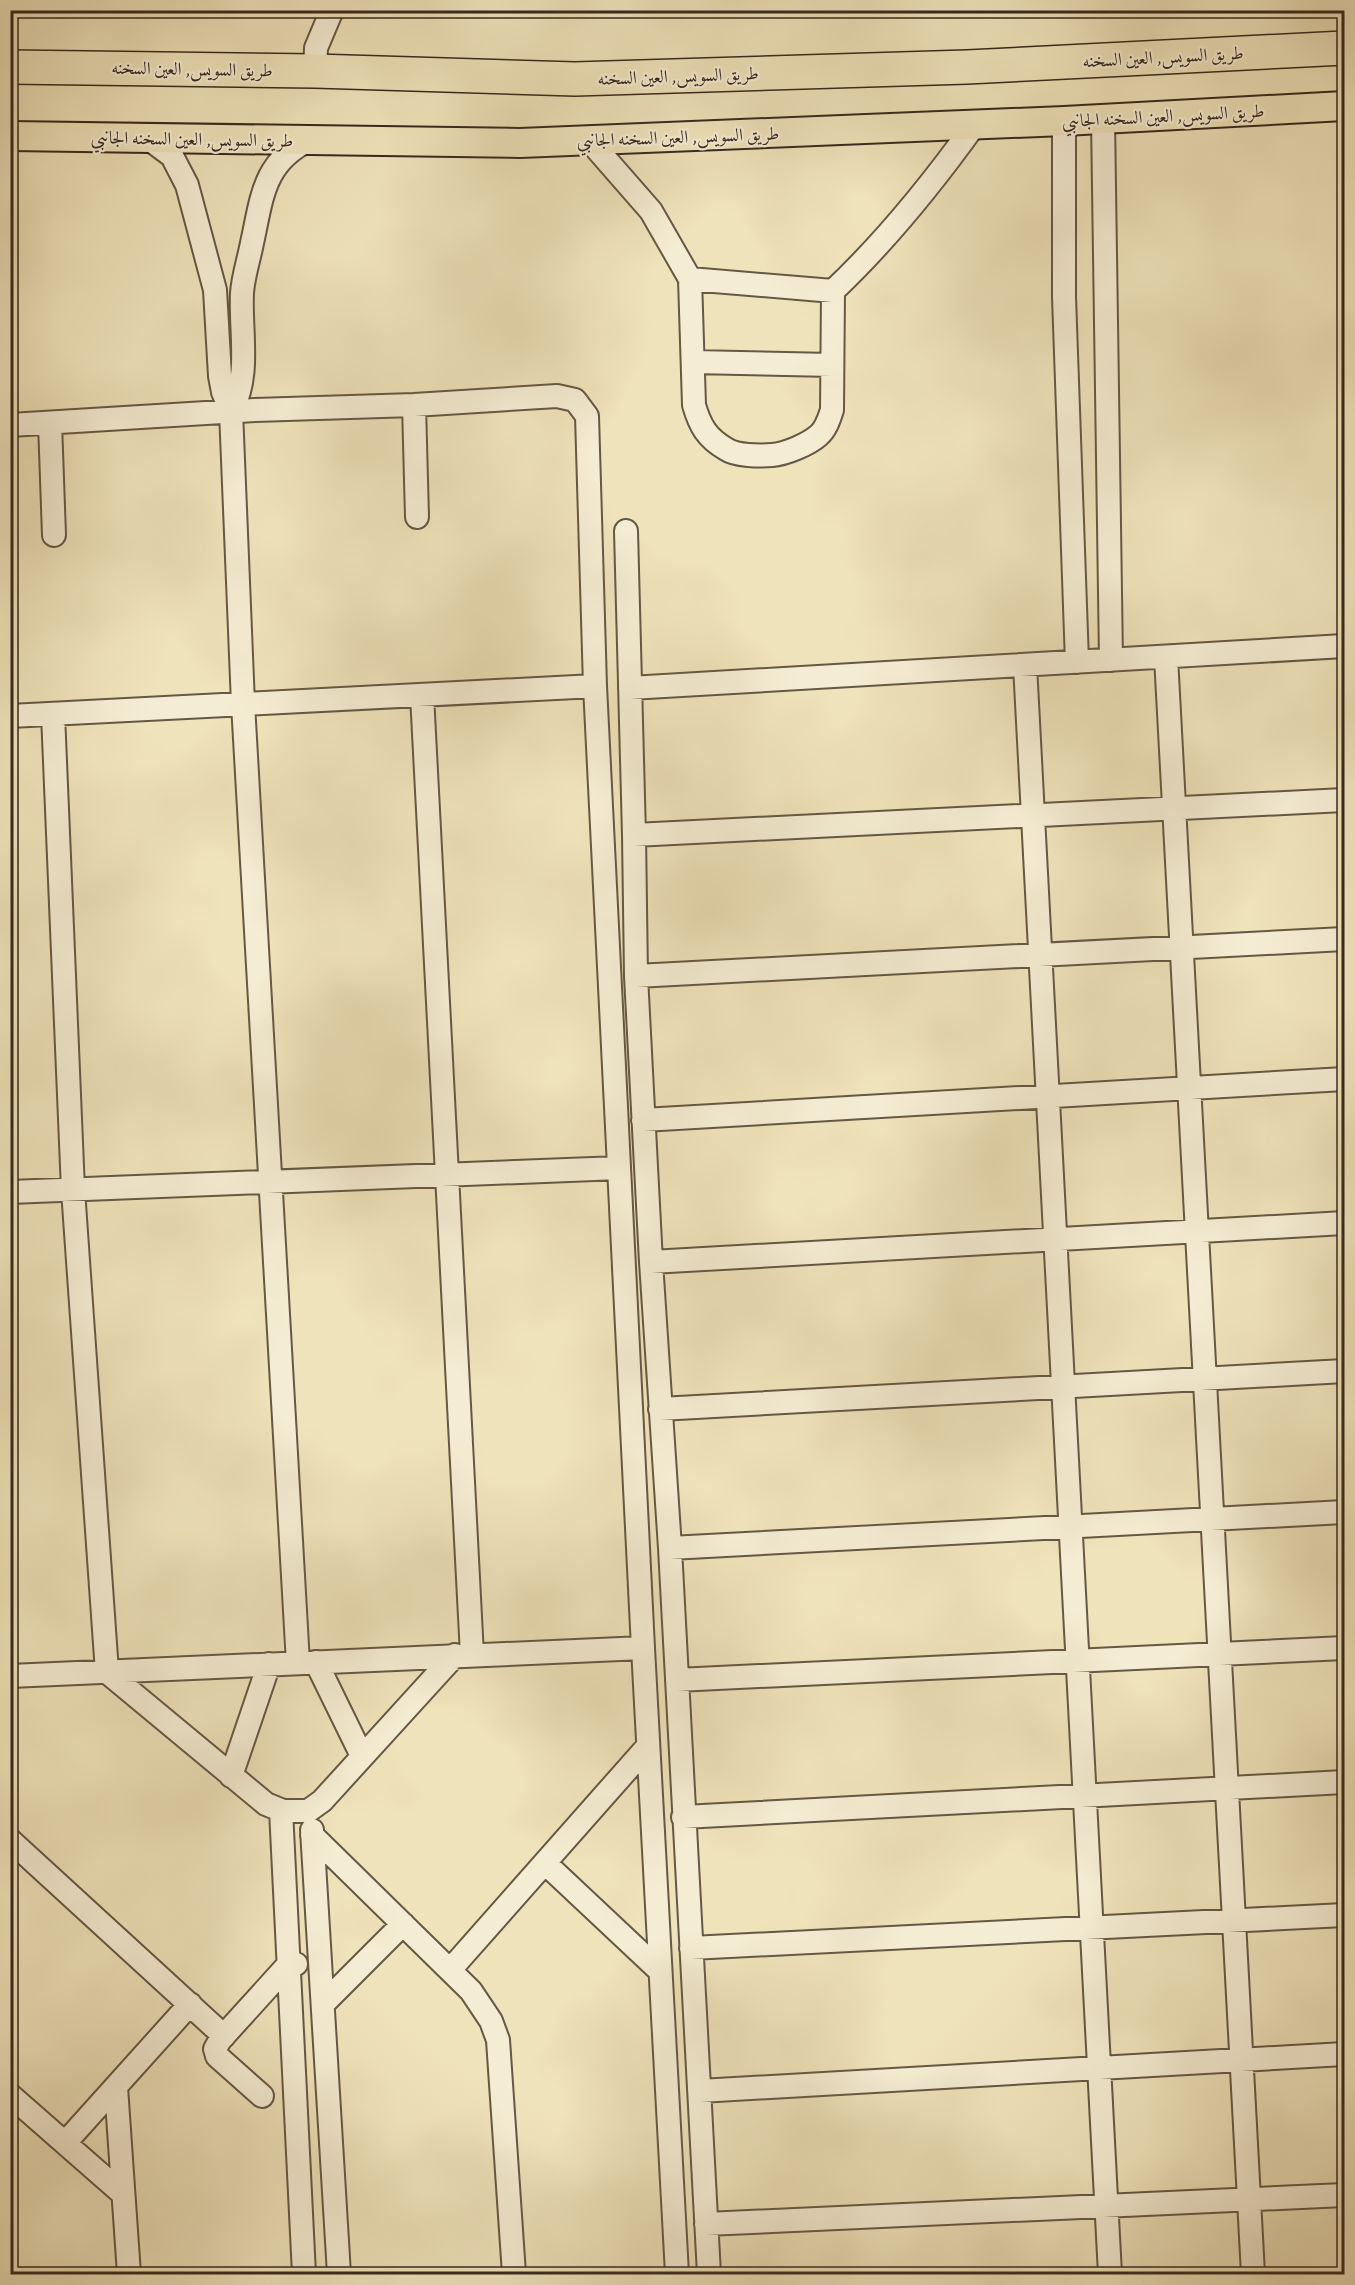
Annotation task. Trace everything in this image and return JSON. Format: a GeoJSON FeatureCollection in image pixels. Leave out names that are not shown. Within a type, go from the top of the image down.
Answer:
{"type":"FeatureCollection","features":[{"type":"Feature","properties":{"kind":"highway","name":"طريق السويس, العين السخنه"},"geometry":{"type":"LineString","coordinates":[[10,67],[315,71],[575,79],[979,66],[1344,48]]}},
{"type":"Feature","properties":{"kind":"main road","name":"طريق السويس, العين السخنه الجانبي"},"geometry":{"type":"LineString","coordinates":[[10,136],[450,143],[590,140],[1064,121],[1344,106]]}},
{"type":"Feature","properties":{"kind":"street"},"geometry":{"type":"LineString","coordinates":[[315,71],[316,48],[332,10]]}},
{"type":"Feature","properties":{"kind":"street"},"geometry":{"type":"LineString","coordinates":[[1103,119],[1111,660]]}},
{"type":"Feature","properties":{"kind":"street"},"geometry":{"type":"LineString","coordinates":[[1064,121],[1064,297],[1077,662]]}},
{"type":"Feature","properties":{"kind":"street"},"geometry":{"type":"LineString","coordinates":[[590,140],[651,211],[690,279],[694,405],[699,424],[710,437],[728,451],[773,455],[799,446],[820,435],[827,425],[832,410],[833,291],[911,210],[975,124]]}},
{"type":"Feature","properties":{"kind":"street"},"geometry":{"type":"LineString","coordinates":[[149,139],[172,156],[187,185],[215,290],[220,376],[223,392],[231,411],[243,704],[270,1181],[307,1663],[362,1756]]}},
{"type":"Feature","properties":{"kind":"street"},"geometry":{"type":"LineString","coordinates":[[231,411],[242,383],[242,291],[264,188],[268,178],[287,153],[309,140]]}},
{"type":"Feature","properties":{"kind":"street"},"geometry":{"type":"LineString","coordinates":[[1065,266],[1104,263]]}},
{"type":"Feature","properties":{"kind":"street"},"geometry":{"type":"LineString","coordinates":[[210,274],[247,272]]}},
{"type":"Feature","properties":{"kind":"street"},"geometry":{"type":"LineString","coordinates":[[690,279],[833,291]]}},
{"type":"Feature","properties":{"kind":"street"},"geometry":{"type":"LineString","coordinates":[[216,321],[242,320]]}},
{"type":"Feature","properties":{"kind":"street"},"geometry":{"type":"LineString","coordinates":[[693,362],[832,364]]}},
{"type":"Feature","properties":{"kind":"street"},"geometry":{"type":"LineString","coordinates":[[1068,389],[1108,387]]}},
{"type":"Feature","properties":{"kind":"street"},"geometry":{"type":"LineString","coordinates":[[10,425],[231,411],[414,405],[557,396],[575,400],[587,416],[595,686],[642,1648],[676,2274]]}},
{"type":"Feature","properties":{"kind":"street"},"geometry":{"type":"LineString","coordinates":[[414,405],[417,518]]}},
{"type":"Feature","properties":{"kind":"street"},"geometry":{"type":"LineString","coordinates":[[50,423],[54,535]]}},
{"type":"Feature","properties":{"kind":"street"},"geometry":{"type":"LineString","coordinates":[[626,531],[636,976],[651,1262],[670,1548],[709,2274]]}},
{"type":"Feature","properties":{"kind":"street"},"geometry":{"type":"LineString","coordinates":[[1076,620],[1110,618]]}},
{"type":"Feature","properties":{"kind":"street"},"geometry":{"type":"LineString","coordinates":[[630,688],[1344,646]]}},
{"type":"Feature","properties":{"kind":"street"},"geometry":{"type":"LineString","coordinates":[[1166,657],[1253,2274]]}},
{"type":"Feature","properties":{"kind":"street"},"geometry":{"type":"LineString","coordinates":[[1025,665],[1110,2274]]}},
{"type":"Feature","properties":{"kind":"street"},"geometry":{"type":"LineString","coordinates":[[10,716],[595,686]]}},
{"type":"Feature","properties":{"kind":"street"},"geometry":{"type":"LineString","coordinates":[[339,2274],[311,1810],[464,1655],[447,1174],[422,695]]}},
{"type":"Feature","properties":{"kind":"street"},"geometry":{"type":"LineString","coordinates":[[53,714],[73,1190],[107,1672],[266,1804],[280,1810],[311,1810]]}},
{"type":"Feature","properties":{"kind":"street"},"geometry":{"type":"LineString","coordinates":[[634,835],[1344,800]]}},
{"type":"Feature","properties":{"kind":"street"},"geometry":{"type":"LineString","coordinates":[[636,976],[1344,939]]}},
{"type":"Feature","properties":{"kind":"street"},"geometry":{"type":"LineString","coordinates":[[643,1120],[1344,1079]]}},
{"type":"Feature","properties":{"kind":"street"},"geometry":{"type":"LineString","coordinates":[[10,1192],[619,1168]]}},
{"type":"Feature","properties":{"kind":"street"},"geometry":{"type":"LineString","coordinates":[[651,1262],[1344,1223]]}},
{"type":"Feature","properties":{"kind":"street"},"geometry":{"type":"LineString","coordinates":[[660,1409],[1344,1371]]}},
{"type":"Feature","properties":{"kind":"street"},"geometry":{"type":"LineString","coordinates":[[670,1548],[1344,1512]]}},
{"type":"Feature","properties":{"kind":"street"},"geometry":{"type":"LineString","coordinates":[[677,1680],[1344,1647]]}},
{"type":"Feature","properties":{"kind":"street"},"geometry":{"type":"LineString","coordinates":[[10,1676],[642,1648]]}},
{"type":"Feature","properties":{"kind":"street"},"geometry":{"type":"LineString","coordinates":[[231,1776],[269,1664]]}},
{"type":"Feature","properties":{"kind":"street"},"geometry":{"type":"LineString","coordinates":[[450,1970],[648,1746]]}},
{"type":"Feature","properties":{"kind":"street"},"geometry":{"type":"LineString","coordinates":[[683,1817],[1344,1782]]}},
{"type":"Feature","properties":{"kind":"street"},"geometry":{"type":"LineString","coordinates":[[280,1810],[304,2274]]}},
{"type":"Feature","properties":{"kind":"street"},"geometry":{"type":"LineString","coordinates":[[312,1835],[481,2003],[498,2040],[514,2274]]}},
{"type":"Feature","properties":{"kind":"street"},"geometry":{"type":"LineString","coordinates":[[10,1840],[224,2036]]}},
{"type":"Feature","properties":{"kind":"street"},"geometry":{"type":"LineString","coordinates":[[544,1863],[660,1971]]}},
{"type":"Feature","properties":{"kind":"street"},"geometry":{"type":"LineString","coordinates":[[691,1948],[1344,1915]]}},
{"type":"Feature","properties":{"kind":"street"},"geometry":{"type":"LineString","coordinates":[[322,2004],[403,1924]]}},
{"type":"Feature","properties":{"kind":"street"},"geometry":{"type":"LineString","coordinates":[[261,2097],[217,2056],[215,2049],[288,1965],[320,1962]]}},
{"type":"Feature","properties":{"kind":"street"},"geometry":{"type":"LineString","coordinates":[[65,2143],[190,2004]]}},
{"type":"Feature","properties":{"kind":"street"},"geometry":{"type":"LineString","coordinates":[[700,2091],[1344,2054]]}},
{"type":"Feature","properties":{"kind":"street"},"geometry":{"type":"LineString","coordinates":[[116,2087],[129,2274]]}},
{"type":"Feature","properties":{"kind":"street"},"geometry":{"type":"LineString","coordinates":[[13,2102],[65,2143],[123,2194]]}},
{"type":"Feature","properties":{"kind":"street"},"geometry":{"type":"LineString","coordinates":[[706,2224],[1344,2195]]}}]}
